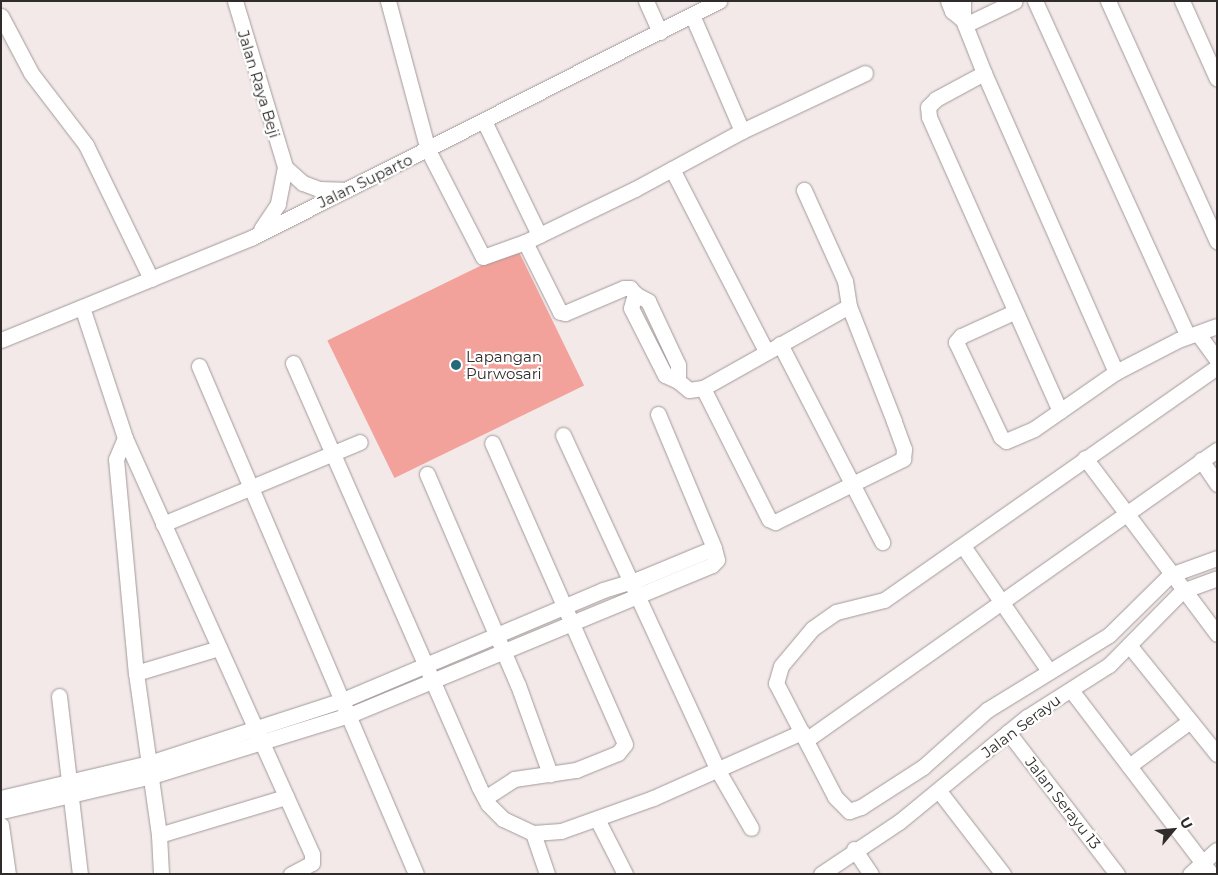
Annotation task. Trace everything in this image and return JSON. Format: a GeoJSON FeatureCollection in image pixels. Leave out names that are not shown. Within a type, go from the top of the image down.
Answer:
{"type":"FeatureCollection","features":[{"type":"Feature","properties":{"kind":"street","name":"Jalan Raya Beji"},"geometry":{"type":"LineString","coordinates":[[235,1],[285,167]]}},
{"type":"Feature","properties":{"kind":"street"},"geometry":{"type":"LineString","coordinates":[[388,1],[428,150],[483,257],[540,235],[672,169],[742,131],[865,73]]}},
{"type":"Feature","properties":{"kind":"street"},"geometry":{"type":"LineString","coordinates":[[646,1],[660,32]]}},
{"type":"Feature","properties":{"kind":"street","name":"Jalan Suparto"},"geometry":{"type":"LineString","coordinates":[[1,340],[251,238],[291,215],[354,188],[719,1]]}},
{"type":"Feature","properties":{"kind":"street"},"geometry":{"type":"LineString","coordinates":[[948,1],[952,11],[964,22]]}},
{"type":"Feature","properties":{"kind":"street"},"geometry":{"type":"LineString","coordinates":[[963,1],[964,22],[984,73],[1116,372]]}},
{"type":"Feature","properties":{"kind":"street"},"geometry":{"type":"LineString","coordinates":[[964,22],[1015,1]]}},
{"type":"Feature","properties":{"kind":"street"},"geometry":{"type":"LineString","coordinates":[[1035,1],[1193,335],[1217,360]]}},
{"type":"Feature","properties":{"kind":"street"},"geometry":{"type":"LineString","coordinates":[[1108,1],[1217,241]]}},
{"type":"Feature","properties":{"kind":"street"},"geometry":{"type":"LineString","coordinates":[[1182,1],[1217,79]]}},
{"type":"Feature","properties":{"kind":"street"},"geometry":{"type":"LineString","coordinates":[[692,15],[742,131]]}},
{"type":"Feature","properties":{"kind":"street"},"geometry":{"type":"LineString","coordinates":[[1,16],[31,74],[86,145],[151,279]]}},
{"type":"Feature","properties":{"kind":"street"},"geometry":{"type":"LineString","coordinates":[[984,73],[936,99],[928,107],[929,117],[1014,312],[1060,411]]}},
{"type":"Feature","properties":{"kind":"street"},"geometry":{"type":"LineString","coordinates":[[484,121],[540,235]]}},
{"type":"Feature","properties":{"kind":"street"},"geometry":{"type":"LineString","coordinates":[[285,167],[303,183],[319,190],[334,191],[354,188]]}},
{"type":"Feature","properties":{"kind":"street"},"geometry":{"type":"LineString","coordinates":[[251,238],[264,226],[278,204],[285,167]]}},
{"type":"Feature","properties":{"kind":"street"},"geometry":{"type":"LineString","coordinates":[[672,169],[766,351]]}},
{"type":"Feature","properties":{"kind":"street"},"geometry":{"type":"LineString","coordinates":[[703,388],[769,519],[775,522],[900,462],[904,454],[849,306],[845,280],[804,190]]}},
{"type":"Feature","properties":{"kind":"street"},"geometry":{"type":"LineString","coordinates":[[525,242],[560,312],[566,312],[624,288],[630,288],[635,294],[648,301],[678,365],[678,381],[689,390],[703,388],[849,306]]}},
{"type":"Feature","properties":{"kind":"street"},"geometry":{"type":"LineString","coordinates":[[82,307],[125,438],[312,854],[312,863],[291,874]]}},
{"type":"Feature","properties":{"kind":"street"},"geometry":{"type":"LineString","coordinates":[[1014,312],[961,336],[956,342],[962,360],[1001,438],[1006,441],[1034,429],[1116,372],[1193,335],[1217,326]]}},
{"type":"Feature","properties":{"kind":"street"},"geometry":{"type":"LineString","coordinates":[[780,344],[882,542]]}},
{"type":"Feature","properties":{"kind":"street"},"geometry":{"type":"LineString","coordinates":[[292,363],[485,798],[503,819],[533,833],[561,830],[596,819],[717,769],[804,736],[1217,450]]}},
{"type":"Feature","properties":{"kind":"street"},"geometry":{"type":"LineString","coordinates":[[199,366],[416,874]]}},
{"type":"Feature","properties":{"kind":"street"},"geometry":{"type":"LineString","coordinates":[[1217,367],[884,600],[836,612],[812,629],[792,651],[776,676],[776,682],[835,797],[849,811],[862,807],[923,767],[987,710],[1115,630],[1170,575],[1217,558]]}},
{"type":"Feature","properties":{"kind":"street"},"geometry":{"type":"LineString","coordinates":[[1,811],[70,788],[261,744],[349,715],[432,682],[571,621],[714,548],[658,414]]}},
{"type":"Feature","properties":{"kind":"street"},"geometry":{"type":"LineString","coordinates":[[563,434],[717,769],[751,828]]}},
{"type":"Feature","properties":{"kind":"street"},"geometry":{"type":"LineString","coordinates":[[125,438],[116,460],[136,673],[159,835],[161,874]]}},
{"type":"Feature","properties":{"kind":"street"},"geometry":{"type":"LineString","coordinates":[[163,524],[332,452],[360,442]]}},
{"type":"Feature","properties":{"kind":"street"},"geometry":{"type":"LineString","coordinates":[[485,798],[514,779],[576,770],[618,753],[626,744],[492,443]]}},
{"type":"Feature","properties":{"kind":"street"},"geometry":{"type":"LineString","coordinates":[[1085,458],[1170,575],[1217,634]]}},
{"type":"Feature","properties":{"kind":"street"},"geometry":{"type":"LineString","coordinates":[[1201,460],[1217,484]]}},
{"type":"Feature","properties":{"kind":"street"},"geometry":{"type":"LineString","coordinates":[[427,474],[518,685],[550,774]]}},
{"type":"Feature","properties":{"kind":"street"},"geometry":{"type":"LineString","coordinates":[[963,546],[1049,671]]}},
{"type":"Feature","properties":{"kind":"street","name":"Jalan Serayu"},"geometry":{"type":"LineString","coordinates":[[821,874],[854,849],[899,822],[939,791],[1008,732],[1109,664],[1182,591],[1217,578]]}},
{"type":"Feature","properties":{"kind":"street"},"geometry":{"type":"LineString","coordinates":[[150,769],[256,728],[343,700],[565,606],[633,588]]}},
{"type":"Feature","properties":{"kind":"street"},"geometry":{"type":"LineString","coordinates":[[1129,645],[1217,754]]}},
{"type":"Feature","properties":{"kind":"street"},"geometry":{"type":"LineString","coordinates":[[136,673],[219,648]]}},
{"type":"Feature","properties":{"kind":"street"},"geometry":{"type":"LineString","coordinates":[[1070,690],[1206,869]]}},
{"type":"Feature","properties":{"kind":"street"},"geometry":{"type":"LineString","coordinates":[[59,696],[80,874]]}},
{"type":"Feature","properties":{"kind":"street"},"geometry":{"type":"LineString","coordinates":[[1129,766],[1190,721]]}},
{"type":"Feature","properties":{"kind":"street","name":"Jalan Serayu 13"},"geometry":{"type":"LineString","coordinates":[[1008,732],[1117,874]]}},
{"type":"Feature","properties":{"kind":"street"},"geometry":{"type":"LineString","coordinates":[[1,798],[70,788]]}},
{"type":"Feature","properties":{"kind":"street"},"geometry":{"type":"LineString","coordinates":[[939,791],[1003,874]]}},
{"type":"Feature","properties":{"kind":"street"},"geometry":{"type":"LineString","coordinates":[[159,835],[286,796]]}},
{"type":"Feature","properties":{"kind":"street"},"geometry":{"type":"LineString","coordinates":[[596,819],[625,874]]}},
{"type":"Feature","properties":{"kind":"street"},"geometry":{"type":"LineString","coordinates":[[1,825],[8,874]]}},
{"type":"Feature","properties":{"kind":"street"},"geometry":{"type":"LineString","coordinates":[[533,833],[547,874]]}},
{"type":"Feature","properties":{"kind":"street"},"geometry":{"type":"LineString","coordinates":[[854,849],[871,874]]}},
{"type":"Feature","properties":{"kind":"street"},"geometry":{"type":"LineString","coordinates":[[1190,874],[1206,869],[1217,850]]}},
{"type":"Feature","properties":{"kind":"shaded area","name":"Lapangan Purwosari"},"geometry":{"type":"Polygon","coordinates":[[[517,248],[584,386],[394,478],[327,340],[517,248]]]}},
{"type":"Feature","properties":{"kind":"place","name":"Lapangan Purwosari"},"geometry":{"type":"Point","coordinates":[456,365]}}]}
